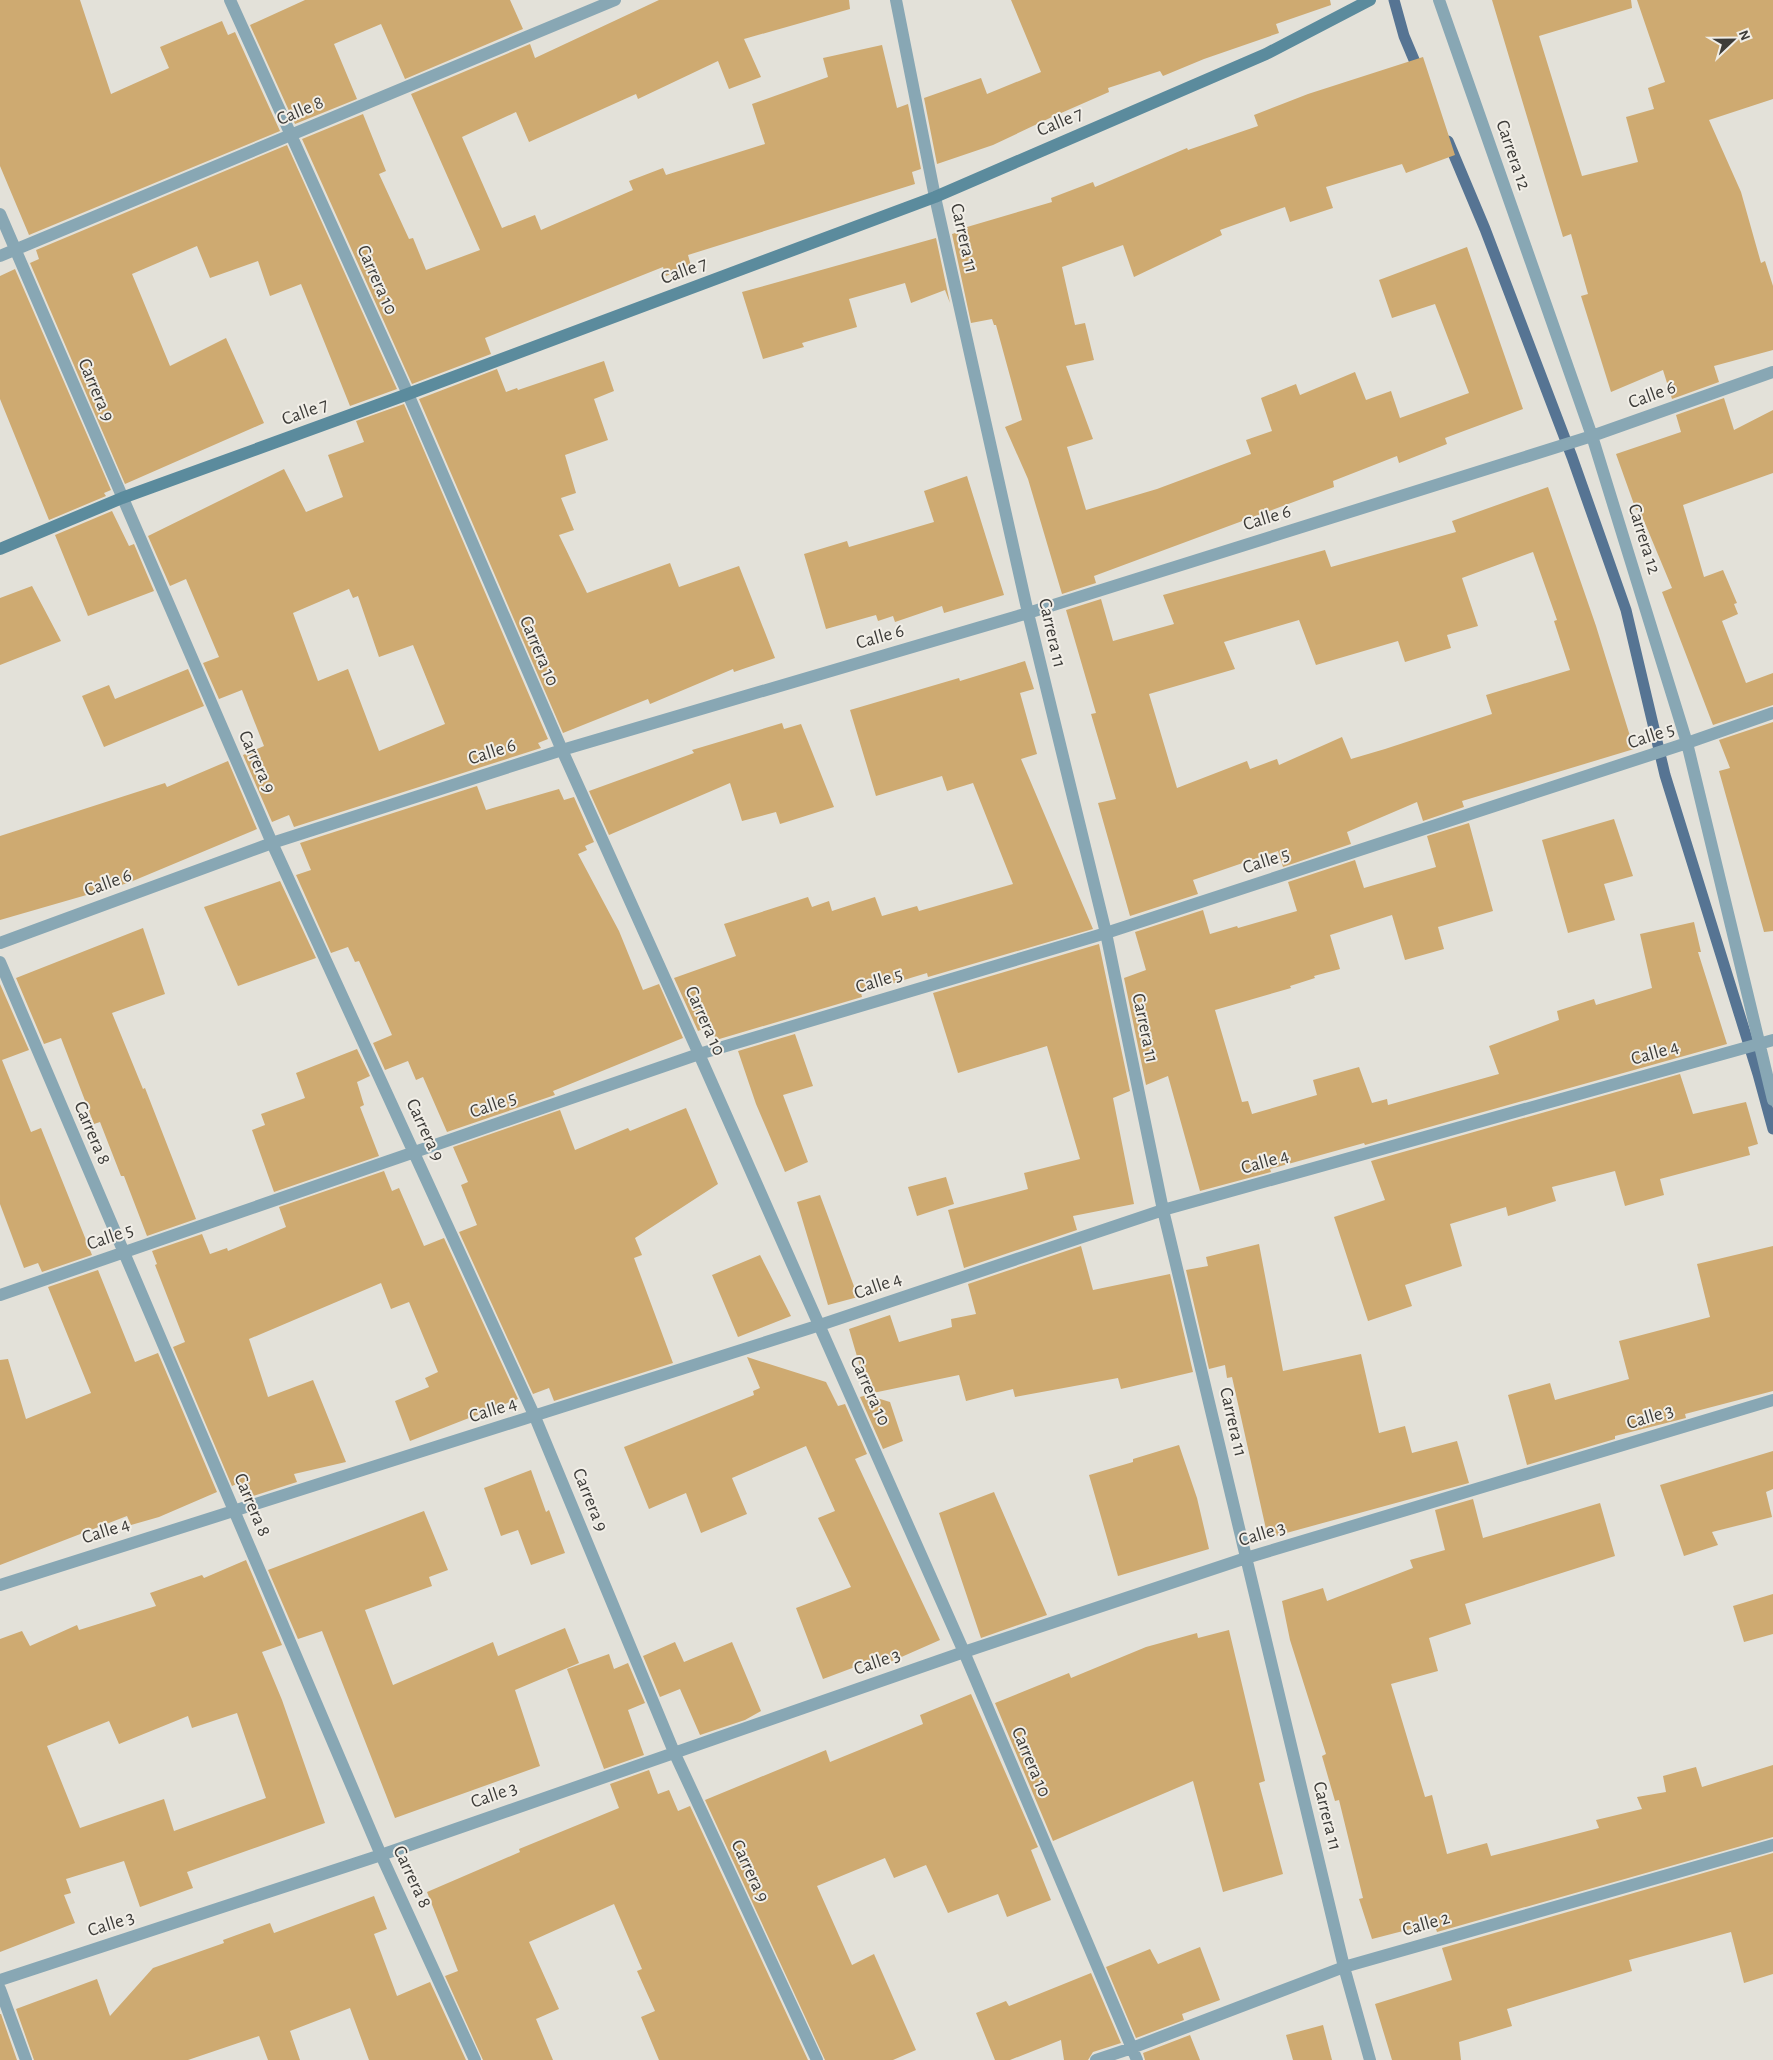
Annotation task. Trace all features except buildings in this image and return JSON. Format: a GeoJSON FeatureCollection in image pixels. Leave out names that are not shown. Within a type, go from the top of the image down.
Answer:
{"type":"FeatureCollection","features":[{"type":"Feature","properties":{"kind":"street","name":"Carrera 10"},"geometry":{"type":"LineString","coordinates":[[230,0],[408,394],[562,750],[820,1325],[964,1652],[1135,2054]]}},
{"type":"Feature","properties":{"kind":"street","name":"Calle 8"},"geometry":{"type":"LineString","coordinates":[[0,256],[614,0]]}},
{"type":"Feature","properties":{"kind":"street","name":"Carrera 11"},"geometry":{"type":"LineString","coordinates":[[896,0],[935,197],[1028,613],[1106,933],[1163,1210],[1344,1966],[1370,2060]]}},
{"type":"Feature","properties":{"kind":"street","name":"Calle 7"},"geometry":{"type":"LineString","coordinates":[[0,549],[122,498],[408,394],[935,197],[1266,54],[1370,0]]}},
{"type":"Feature","properties":{"kind":"street","name":"Carrera 12"},"geometry":{"type":"LineString","coordinates":[[1439,0],[1592,436],[1687,743],[1773,1100]]}},
{"type":"Feature","properties":{"kind":"street","name":"Carrera 9"},"geometry":{"type":"LineString","coordinates":[[0,214],[272,843],[535,1417],[674,1752],[817,2060]]}},
{"type":"Feature","properties":{"kind":"street","name":"Calle 6"},"geometry":{"type":"LineString","coordinates":[[0,943],[272,843],[562,750],[1028,613],[1592,436],[1773,372]]}},
{"type":"Feature","properties":{"kind":"street","name":"Calle 5"},"geometry":{"type":"LineString","coordinates":[[0,1296],[122,1252],[700,1054],[1106,933],[1687,743],[1773,713]]}},
{"type":"Feature","properties":{"kind":"street","name":"Carrera 8"},"geometry":{"type":"LineString","coordinates":[[0,962],[122,1252],[381,1855],[476,2060]]}},
{"type":"Feature","properties":{"kind":"street","name":"Calle 4"},"geometry":{"type":"LineString","coordinates":[[0,1585],[535,1417],[820,1325],[1163,1210],[1773,1040]]}},
{"type":"Feature","properties":{"kind":"street","name":"Calle 3"},"geometry":{"type":"LineString","coordinates":[[0,1980],[381,1855],[964,1652],[1246,1558],[1773,1400]]}},
{"type":"Feature","properties":{"kind":"street","name":"Calle 2"},"geometry":{"type":"LineString","coordinates":[[1096,2060],[1135,2054],[1344,1966],[1773,1845]]}},
{"type":"Feature","properties":{"kind":"street"},"geometry":{"type":"LineString","coordinates":[[0,1989],[26,2060]]}},
{"type":"Feature","properties":{"kind":"waterway"},"geometry":{"type":"LineString","coordinates":[[1394,0],[1404,36],[1420,74]]}},
{"type":"Feature","properties":{"kind":"waterway"},"geometry":{"type":"LineString","coordinates":[[1448,141],[1485,229],[1572,457],[1626,610],[1665,775],[1758,1074],[1773,1129]]}}]}
